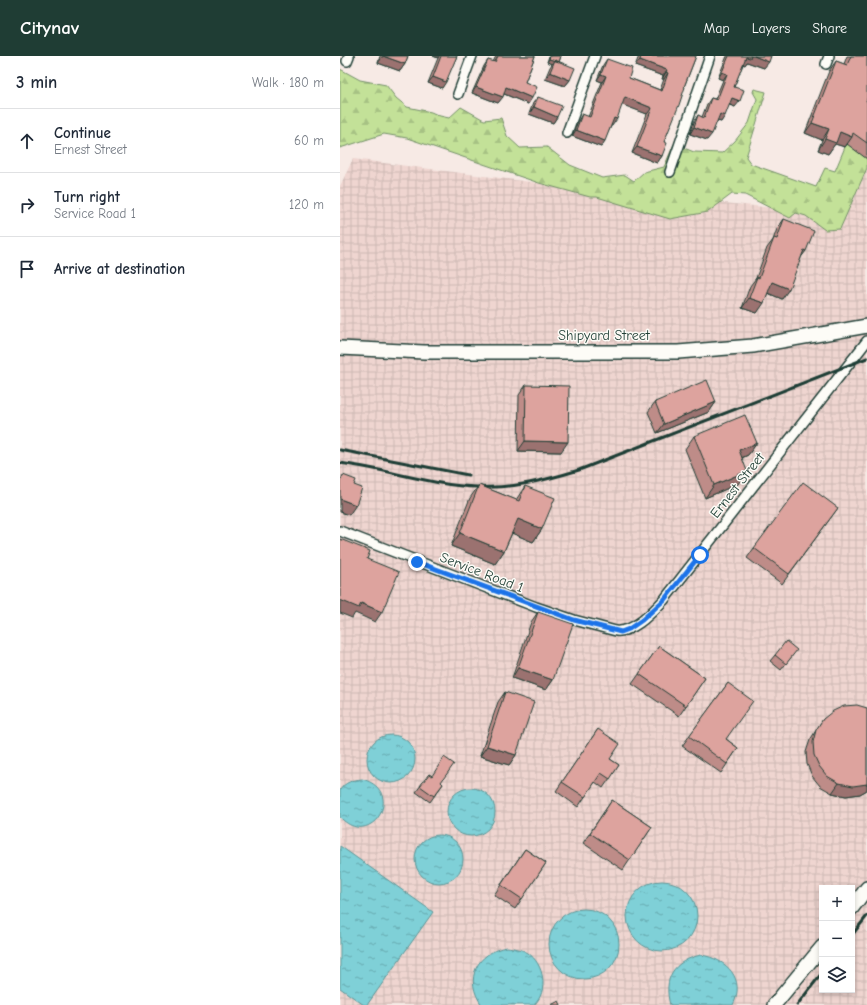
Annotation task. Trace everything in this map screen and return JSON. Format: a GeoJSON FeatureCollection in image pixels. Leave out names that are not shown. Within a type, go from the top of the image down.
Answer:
{"type":"FeatureCollection","features":[{"type":"Feature","properties":{"kind":"street"},"geometry":{"type":"LineString","coordinates":[[458,94],[472,56]]}},
{"type":"Feature","properties":{"kind":"street"},"geometry":{"type":"LineString","coordinates":[[567,133],[595,56]]}},
{"type":"Feature","properties":{"kind":"street"},"geometry":{"type":"LineString","coordinates":[[670,172],[710,56]]}},
{"type":"Feature","properties":{"kind":"street","name":"Shipyard Street"},"geometry":{"type":"LineString","coordinates":[[340,348],[424,352],[678,352],[753,346],[867,326]]}},
{"type":"Feature","properties":{"kind":"street","name":"Ernest Street"},"geometry":{"type":"LineString","coordinates":[[616,631],[621,632],[629,629],[642,620],[664,600],[867,341]]}},
{"type":"Feature","properties":{"kind":"street","name":"Service Road 1"},"geometry":{"type":"LineString","coordinates":[[340,531],[536,607],[574,620],[616,631]]}},
{"type":"Feature","properties":{"kind":"street"},"geometry":{"type":"LineString","coordinates":[[855,904],[867,888]]}},
{"type":"Feature","properties":{"kind":"street"},"geometry":{"type":"LineString","coordinates":[[774,1005],[819,951]]}},
{"type":"Feature","properties":{"kind":"shaded area"},"geometry":{"type":"Polygon","coordinates":[[[867,126],[867,1005],[340,1005],[340,186],[353,159],[585,189],[824,213],[867,126]]]}},
{"type":"Feature","properties":{"kind":"green space"},"geometry":{"type":"Polygon","coordinates":[[[340,69],[360,80],[386,85],[396,98],[407,107],[431,112],[449,118],[461,107],[484,120],[501,118],[507,136],[520,148],[547,147],[570,165],[602,178],[625,175],[634,181],[644,172],[664,167],[674,144],[694,152],[722,153],[735,141],[749,123],[757,99],[753,92],[754,89],[766,92],[746,157],[751,164],[816,187],[825,168],[835,171],[845,147],[861,129],[867,155],[867,168],[840,229],[825,230],[806,216],[796,213],[790,218],[745,195],[732,194],[708,212],[670,219],[597,197],[590,197],[539,183],[407,138],[384,134],[340,148],[340,69]]]}},
{"type":"Feature","properties":{"kind":"water"},"geometry":{"type":"Polygon","coordinates":[[[391,735],[400,737],[408,742],[413,750],[415,759],[413,768],[408,776],[400,781],[391,783],[382,781],[374,776],[369,768],[367,759],[369,750],[374,742],[382,737],[391,735]]]}},
{"type":"Feature","properties":{"kind":"water"},"geometry":{"type":"Polygon","coordinates":[[[362,779],[375,785],[382,795],[383,805],[380,815],[372,823],[363,827],[352,826],[340,817],[340,790],[344,785],[350,782],[362,779]]]}},
{"type":"Feature","properties":{"kind":"water"},"geometry":{"type":"Polygon","coordinates":[[[471,788],[480,790],[488,795],[493,803],[495,812],[493,821],[488,829],[480,834],[471,836],[462,834],[454,829],[449,821],[447,812],[449,803],[454,795],[462,790],[471,788]]]}},
{"type":"Feature","properties":{"kind":"water"},"geometry":{"type":"Polygon","coordinates":[[[439,835],[448,837],[456,842],[461,850],[463,859],[461,868],[456,876],[448,881],[439,883],[430,881],[422,876],[417,868],[415,859],[417,850],[422,842],[430,837],[439,835]]]}},
{"type":"Feature","properties":{"kind":"water"},"geometry":{"type":"Polygon","coordinates":[[[340,846],[433,912],[367,1005],[364,1005],[340,988],[340,846]]]}},
{"type":"Feature","properties":{"kind":"water"},"geometry":{"type":"Polygon","coordinates":[[[662,881],[675,884],[687,891],[694,903],[697,916],[694,929],[687,941],[675,948],[662,951],[649,948],[637,941],[630,929],[627,916],[630,903],[637,891],[649,884],[662,881]]]}},
{"type":"Feature","properties":{"kind":"water"},"geometry":{"type":"Polygon","coordinates":[[[584,909],[597,912],[609,919],[616,931],[619,944],[616,957],[609,969],[597,976],[584,979],[571,976],[559,969],[552,957],[549,944],[552,931],[559,919],[571,912],[584,909]]]}},
{"type":"Feature","properties":{"kind":"water"},"geometry":{"type":"Polygon","coordinates":[[[507,947],[528,953],[538,964],[543,978],[543,985],[542,993],[534,1005],[482,1005],[476,995],[474,977],[476,968],[488,955],[507,947]]]}},
{"type":"Feature","properties":{"kind":"water"},"geometry":{"type":"Polygon","coordinates":[[[701,955],[719,961],[732,972],[737,987],[733,1005],[670,1005],[668,987],[672,972],[683,962],[701,955]]]}},
{"type":"Feature","properties":{"kind":"building"},"geometry":{"type":"Polygon","coordinates":[[[383,56],[408,56],[405,64],[383,56]]]}},
{"type":"Feature","properties":{"kind":"building"},"geometry":{"type":"Polygon","coordinates":[[[441,56],[457,56],[446,82],[433,77],[441,56]]]}},
{"type":"Feature","properties":{"kind":"building"},"geometry":{"type":"Polygon","coordinates":[[[498,56],[535,56],[525,82],[537,87],[532,98],[506,87],[503,97],[476,87],[488,60],[495,62],[498,56]]]}},
{"type":"Feature","properties":{"kind":"building"},"geometry":{"type":"Polygon","coordinates":[[[550,56],[561,56],[559,62],[549,59],[550,56]]]}},
{"type":"Feature","properties":{"kind":"building"},"geometry":{"type":"Polygon","coordinates":[[[641,56],[696,56],[664,142],[667,143],[662,156],[637,147],[652,108],[625,97],[617,119],[614,118],[605,141],[576,130],[582,114],[590,117],[606,76],[601,74],[607,59],[632,68],[629,78],[662,91],[668,73],[666,72],[667,70],[640,60],[641,56]]]}},
{"type":"Feature","properties":{"kind":"building"},"geometry":{"type":"Polygon","coordinates":[[[729,56],[751,56],[750,58],[746,57],[734,87],[744,90],[740,101],[732,98],[725,116],[720,114],[712,134],[694,127],[698,115],[704,118],[711,98],[717,100],[727,74],[722,72],[729,56]]]}},
{"type":"Feature","properties":{"kind":"building"},"geometry":{"type":"Polygon","coordinates":[[[754,56],[771,56],[769,62],[754,56]]]}},
{"type":"Feature","properties":{"kind":"building"},"geometry":{"type":"Polygon","coordinates":[[[851,56],[867,56],[867,143],[853,133],[852,137],[840,132],[836,143],[825,139],[829,129],[812,123],[836,61],[847,65],[851,56]]]}},
{"type":"Feature","properties":{"kind":"building"},"geometry":{"type":"Polygon","coordinates":[[[555,60],[575,68],[570,80],[550,72],[555,60]]]}},
{"type":"Feature","properties":{"kind":"building"},"geometry":{"type":"Polygon","coordinates":[[[538,97],[562,106],[557,117],[534,107],[538,97]]]}},
{"type":"Feature","properties":{"kind":"building"},"geometry":{"type":"Polygon","coordinates":[[[784,219],[814,231],[806,251],[804,250],[789,289],[772,282],[764,303],[749,298],[757,277],[759,278],[774,238],[777,239],[784,219]]]}},
{"type":"Feature","properties":{"kind":"building"},"geometry":{"type":"Polygon","coordinates":[[[707,380],[716,402],[664,424],[655,402],[707,380]]]}},
{"type":"Feature","properties":{"kind":"building"},"geometry":{"type":"Polygon","coordinates":[[[526,385],[569,386],[568,442],[525,441],[526,385]]]}},
{"type":"Feature","properties":{"kind":"building"},"geometry":{"type":"Polygon","coordinates":[[[745,415],[757,443],[739,450],[747,471],[714,485],[694,436],[745,415]]]}},
{"type":"Feature","properties":{"kind":"building"},"geometry":{"type":"Polygon","coordinates":[[[343,475],[356,480],[354,485],[362,488],[356,505],[340,499],[340,480],[343,475]]]}},
{"type":"Feature","properties":{"kind":"building"},"geometry":{"type":"Polygon","coordinates":[[[803,482],[838,508],[789,574],[754,548],[803,482]]]}},
{"type":"Feature","properties":{"kind":"building"},"geometry":{"type":"Polygon","coordinates":[[[479,485],[519,501],[525,486],[555,498],[542,529],[518,519],[504,551],[460,533],[479,485]]]}},
{"type":"Feature","properties":{"kind":"building"},"geometry":{"type":"Polygon","coordinates":[[[340,539],[370,551],[367,559],[399,572],[382,612],[361,603],[359,608],[340,600],[340,539]]]}},
{"type":"Feature","properties":{"kind":"building"},"geometry":{"type":"Polygon","coordinates":[[[538,612],[573,624],[553,680],[518,668],[538,612]]]}},
{"type":"Feature","properties":{"kind":"building"},"geometry":{"type":"Polygon","coordinates":[[[786,641],[797,650],[786,664],[775,655],[786,641]]]}},
{"type":"Feature","properties":{"kind":"building"},"geometry":{"type":"Polygon","coordinates":[[[659,646],[705,678],[686,706],[639,674],[659,646]]]}},
{"type":"Feature","properties":{"kind":"building"},"geometry":{"type":"Polygon","coordinates":[[[728,683],[753,701],[726,739],[738,748],[727,764],[689,736],[728,683]]]}},
{"type":"Feature","properties":{"kind":"building"},"geometry":{"type":"Polygon","coordinates":[[[505,692],[534,702],[516,755],[487,746],[505,692]]]}},
{"type":"Feature","properties":{"kind":"building"},"geometry":{"type":"Polygon","coordinates":[[[857,705],[867,708],[867,784],[853,786],[839,783],[827,776],[819,766],[814,755],[813,742],[816,730],[823,719],[833,711],[844,706],[857,705]]]}},
{"type":"Feature","properties":{"kind":"building"},"geometry":{"type":"Polygon","coordinates":[[[598,729],[620,744],[610,759],[619,765],[610,779],[601,773],[585,797],[562,782],[598,729]]]}},
{"type":"Feature","properties":{"kind":"building"},"geometry":{"type":"Polygon","coordinates":[[[444,757],[454,764],[441,782],[443,784],[434,796],[420,786],[429,774],[432,776],[444,757]]]}},
{"type":"Feature","properties":{"kind":"building"},"geometry":{"type":"Polygon","coordinates":[[[612,800],[652,827],[630,860],[590,833],[612,800]]]}},
{"type":"Feature","properties":{"kind":"building"},"geometry":{"type":"Polygon","coordinates":[[[525,849],[546,863],[522,899],[501,885],[525,849]]]}},
{"type":"Feature","properties":{"kind":"building"},"geometry":{"type":"Polygon","coordinates":[[[559,1001],[561,1005],[551,1005],[559,1001]]]}},
{"type":"Feature","properties":{"kind":"railway"},"geometry":{"type":"LineString","coordinates":[[340,463],[453,485],[503,487],[529,483],[579,470],[867,358]]}},
{"type":"Feature","properties":{"kind":"railway"},"geometry":{"type":"LineString","coordinates":[[340,450],[468,475]]}},
{"type":"Feature","properties":{"kind":"railway"},"geometry":{"type":"LineString","coordinates":[[855,931],[867,916]]}},
{"type":"Feature","properties":{"kind":"railway"},"geometry":{"type":"LineString","coordinates":[[797,1005],[819,977]]}},
{"type":"Feature","properties":{"kind":"route"},"geometry":{"type":"LineString","coordinates":[[417,562],[536,607],[574,620],[621,632],[629,629],[642,620],[664,600],[700,555]]}}]}
